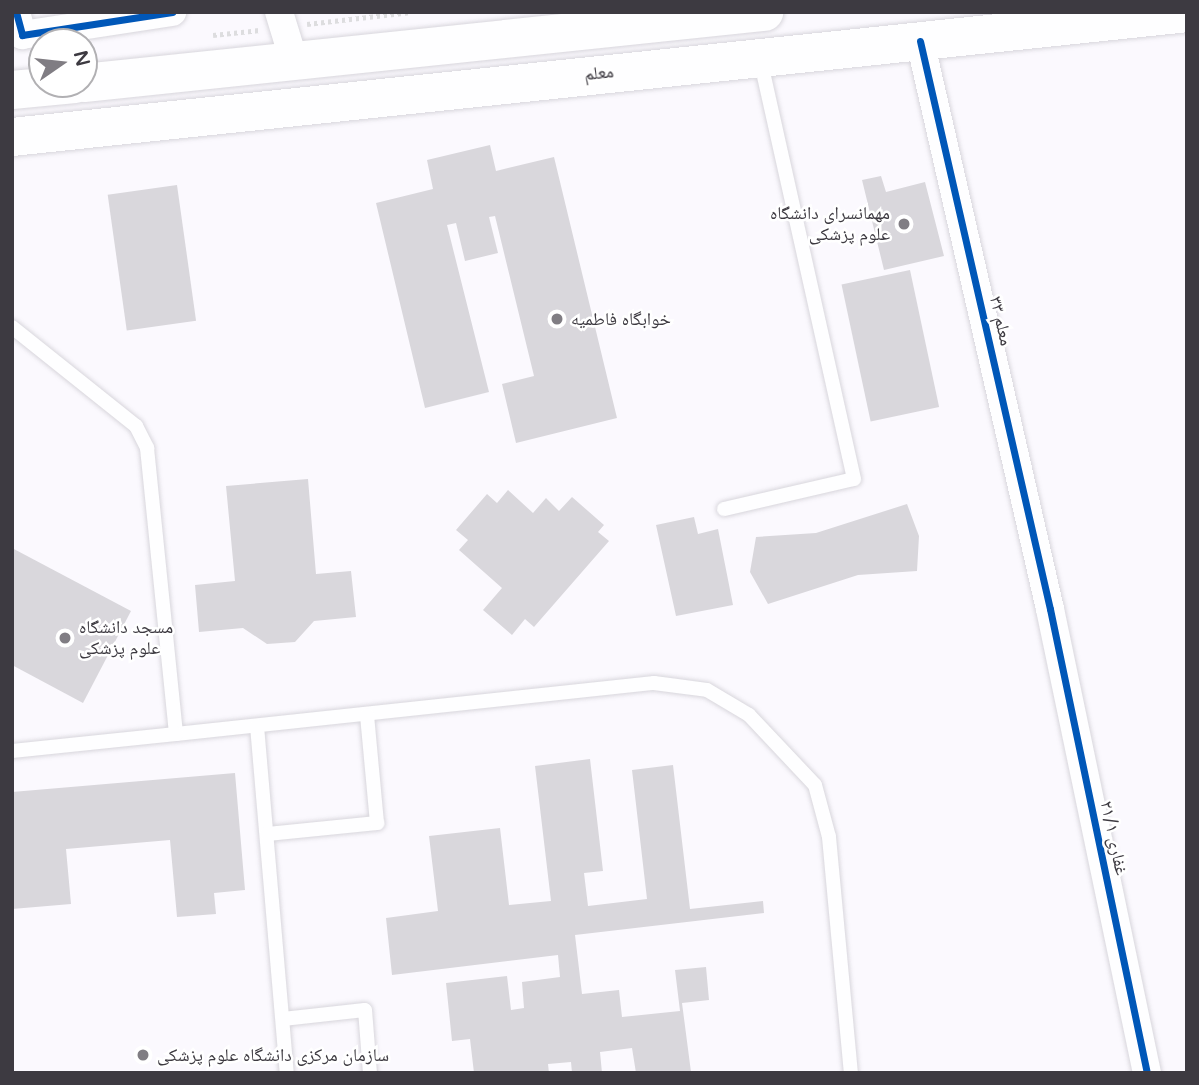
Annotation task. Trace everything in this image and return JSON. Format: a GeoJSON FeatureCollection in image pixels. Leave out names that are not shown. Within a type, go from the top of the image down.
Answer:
{"type":"FeatureCollection","features":[{"type":"Feature","properties":{"kind":"main road"},"geometry":{"type":"LineString","coordinates":[[98,80],[285,34],[764,12]]}},
{"type":"Feature","properties":{"kind":"main road","name":"معلم"},"geometry":{"type":"LineString","coordinates":[[12,137],[760,55],[1187,13]]}},
{"type":"Feature","properties":{"kind":"street"},"geometry":{"type":"LineString","coordinates":[[19,24],[172,12]]}},
{"type":"Feature","properties":{"kind":"street","name":"معلم ۳۳"},"geometry":{"type":"LineString","coordinates":[[920,41],[1050,609]]}},
{"type":"Feature","properties":{"kind":"street","name":"غفاری ۲۱/۱"},"geometry":{"type":"LineString","coordinates":[[1050,609],[1147,1073]]}},
{"type":"Feature","properties":{"kind":"lane"},"geometry":{"type":"LineString","coordinates":[[724,509],[855,479],[760,55]]}},
{"type":"Feature","properties":{"kind":"lane"},"geometry":{"type":"LineString","coordinates":[[12,327],[136,426],[147,448],[176,734]]}},
{"type":"Feature","properties":{"kind":"lane"},"geometry":{"type":"LineString","coordinates":[[12,751],[654,683],[707,690],[749,715],[815,785],[829,837],[850,1073]]}},
{"type":"Feature","properties":{"kind":"lane"},"geometry":{"type":"LineString","coordinates":[[267,834],[377,823],[367,715]]}},
{"type":"Feature","properties":{"kind":"lane"},"geometry":{"type":"LineString","coordinates":[[257,726],[288,1073]]}},
{"type":"Feature","properties":{"kind":"lane"},"geometry":{"type":"LineString","coordinates":[[283,1019],[365,1010],[370,1073]]}},
{"type":"Feature","properties":{"kind":"path"},"geometry":{"type":"LineString","coordinates":[[204,37],[285,34],[411,12]]}},
{"type":"Feature","properties":{"kind":"building","name":"خوابگاه فاطمیه"},"geometry":{"type":"Polygon","coordinates":[[[490,145],[496,171],[554,157],[617,418],[516,443],[502,384],[534,376],[495,216],[489,217],[498,253],[465,261],[456,223],[447,225],[489,392],[425,408],[376,203],[433,189],[427,160],[490,145]]]}},
{"type":"Feature","properties":{"kind":"building","name":"مهمانسرای دانشگاه علوم پزشکی"},"geometry":{"type":"Polygon","coordinates":[[[881,176],[886,192],[925,182],[944,256],[884,270],[862,180],[881,176]]]}},
{"type":"Feature","properties":{"kind":"building"},"geometry":{"type":"Polygon","coordinates":[[[177,185],[196,321],[127,330],[108,195],[177,185]]]}},
{"type":"Feature","properties":{"kind":"building"},"geometry":{"type":"Polygon","coordinates":[[[910,270],[939,407],[871,421],[842,285],[910,270]]]}},
{"type":"Feature","properties":{"kind":"building"},"geometry":{"type":"Polygon","coordinates":[[[308,479],[316,574],[351,571],[356,617],[314,621],[295,642],[267,644],[243,628],[199,632],[195,585],[235,581],[226,486],[308,479]]]}},
{"type":"Feature","properties":{"kind":"building"},"geometry":{"type":"Polygon","coordinates":[[[508,490],[533,513],[546,498],[559,511],[572,497],[604,525],[598,532],[609,541],[534,627],[525,619],[512,635],[483,610],[502,588],[459,550],[468,540],[456,530],[487,494],[497,503],[508,490]]]}},
{"type":"Feature","properties":{"kind":"building"},"geometry":{"type":"Polygon","coordinates":[[[907,504],[919,536],[917,571],[858,575],[768,604],[750,572],[756,537],[816,533],[907,504]]]}},
{"type":"Feature","properties":{"kind":"building"},"geometry":{"type":"Polygon","coordinates":[[[694,517],[698,534],[718,529],[733,605],[676,616],[656,525],[694,517]]]}},
{"type":"Feature","properties":{"kind":"building","name":"مسجد دانشگاه علوم پزشکی"},"geometry":{"type":"Polygon","coordinates":[[[12,548],[131,611],[83,703],[12,665],[12,548]]]}},
{"type":"Feature","properties":{"kind":"building"},"geometry":{"type":"Polygon","coordinates":[[[590,759],[603,871],[584,873],[588,906],[647,899],[632,770],[673,765],[690,909],[763,901],[764,913],[575,935],[582,994],[619,990],[622,1017],[680,1011],[675,970],[706,967],[709,1000],[682,1003],[691,1072],[636,1073],[632,1048],[600,1052],[602,1073],[572,1073],[571,1062],[548,1064],[549,1073],[474,1073],[470,1039],[452,1041],[446,983],[507,976],[511,1010],[524,1008],[522,982],[560,977],[558,955],[392,975],[386,918],[438,911],[429,836],[500,828],[509,905],[551,901],[535,766],[590,759]]]}},
{"type":"Feature","properties":{"kind":"building"},"geometry":{"type":"Polygon","coordinates":[[[235,773],[245,890],[214,893],[216,914],[177,917],[170,840],[66,849],[71,904],[12,909],[12,792],[235,773]]]}},
{"type":"Feature","properties":{"kind":"cycle path"},"geometry":{"type":"LineString","coordinates":[[16,12],[22,35],[172,12]]}},
{"type":"Feature","properties":{"kind":"cycle path"},"geometry":{"type":"LineString","coordinates":[[920,41],[1050,609],[1147,1073]]}},
{"type":"Feature","properties":{"kind":"place","name":"مهمانسرای دانشگاه علوم پزشکی"},"geometry":{"type":"Point","coordinates":[904,224]}},
{"type":"Feature","properties":{"kind":"place","name":"خوابگاه فاطمیه"},"geometry":{"type":"Point","coordinates":[557,319]}},
{"type":"Feature","properties":{"kind":"place","name":"مسجد دانشگاه علوم پزشکی"},"geometry":{"type":"Point","coordinates":[65,638]}},
{"type":"Feature","properties":{"kind":"place","name":"سازمان مرکزی دانشگاه علوم پزشکی"},"geometry":{"type":"Point","coordinates":[143,1055]}}]}
